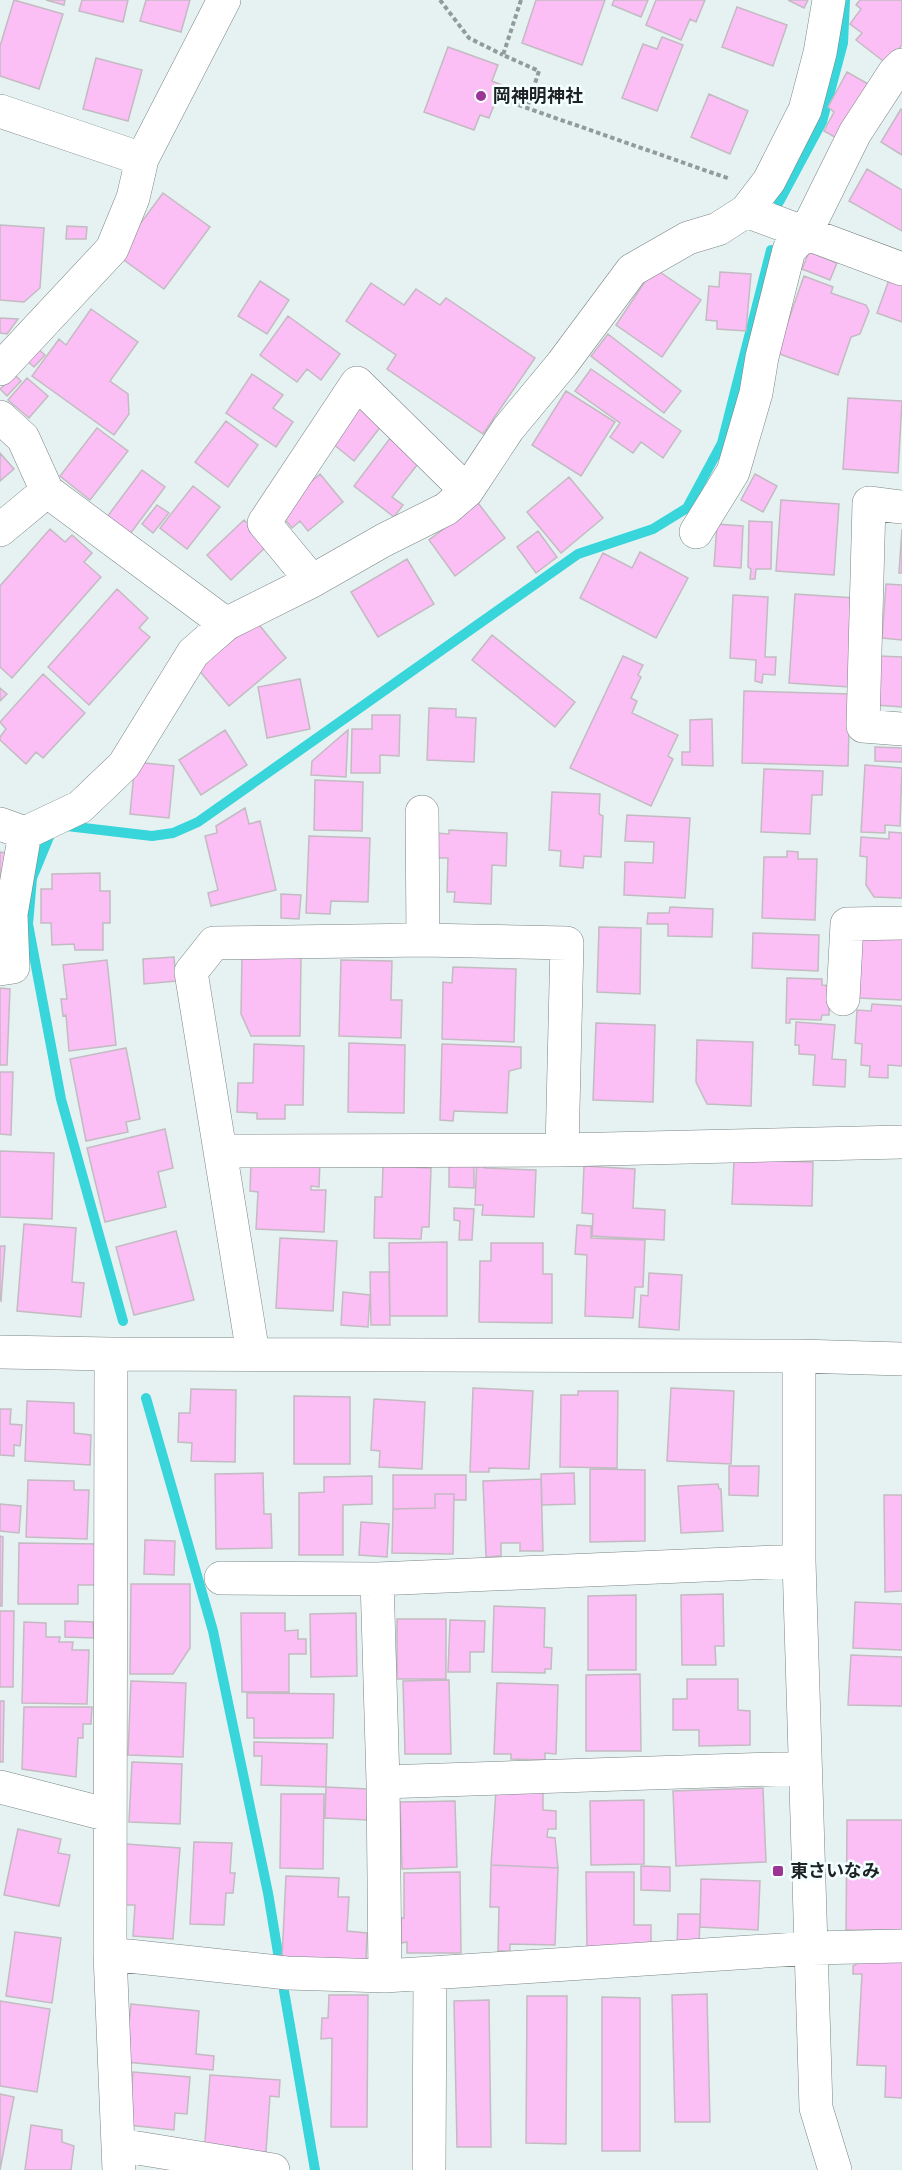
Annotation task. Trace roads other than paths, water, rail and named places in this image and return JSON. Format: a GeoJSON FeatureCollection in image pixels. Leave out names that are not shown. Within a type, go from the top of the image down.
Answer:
{"type":"FeatureCollection","features":[{"type":"Feature","properties":{"kind":"street"},"geometry":{"type":"LineString","coordinates":[[0,369],[111,249],[134,198],[142,159],[224,0]]}},
{"type":"Feature","properties":{"kind":"street"},"geometry":{"type":"LineString","coordinates":[[0,969],[13,967],[12,829],[80,807],[124,765],[193,653],[226,624],[446,509],[467,491],[508,429],[562,363],[632,270],[688,238],[718,230],[754,200],[805,110],[820,53],[829,0]]}},
{"type":"Feature","properties":{"kind":"street"},"geometry":{"type":"LineString","coordinates":[[696,531],[733,472],[756,393],[762,357],[789,250],[805,234],[855,133],[894,73],[902,65]]}},
{"type":"Feature","properties":{"kind":"street"},"geometry":{"type":"LineString","coordinates":[[0,111],[142,159]]}},
{"type":"Feature","properties":{"kind":"street"},"geometry":{"type":"LineString","coordinates":[[754,200],[805,234],[902,269]]}},
{"type":"Feature","properties":{"kind":"street"},"geometry":{"type":"LineString","coordinates":[[312,581],[264,523],[357,383],[467,491]]}},
{"type":"Feature","properties":{"kind":"street"},"geometry":{"type":"LineString","coordinates":[[0,417],[23,438],[47,491],[226,624]]}},
{"type":"Feature","properties":{"kind":"street"},"geometry":{"type":"LineString","coordinates":[[0,530],[47,491]]}},
{"type":"Feature","properties":{"kind":"street"},"geometry":{"type":"LineString","coordinates":[[902,507],[869,503],[863,726],[902,729]]}},
{"type":"Feature","properties":{"kind":"street"},"geometry":{"type":"LineString","coordinates":[[422,812],[423,940]]}},
{"type":"Feature","properties":{"kind":"street"},"geometry":{"type":"LineString","coordinates":[[843,999],[847,924],[902,923]]}},
{"type":"Feature","properties":{"kind":"street"},"geometry":{"type":"LineString","coordinates":[[253,1354],[191,972],[213,943],[423,940],[567,943],[562,1150]]}},
{"type":"Feature","properties":{"kind":"street"},"geometry":{"type":"LineString","coordinates":[[221,1151],[562,1150],[902,1142]]}},
{"type":"Feature","properties":{"kind":"street"},"geometry":{"type":"LineString","coordinates":[[0,1352],[799,1356],[902,1359]]}},
{"type":"Feature","properties":{"kind":"street"},"geometry":{"type":"LineString","coordinates":[[111,1354],[110,1954],[119,2157],[273,2170]]}},
{"type":"Feature","properties":{"kind":"street"},"geometry":{"type":"LineString","coordinates":[[799,1356],[799,1561],[816,2108],[835,2170]]}},
{"type":"Feature","properties":{"kind":"street"},"geometry":{"type":"LineString","coordinates":[[221,1578],[377,1579],[799,1561]]}},
{"type":"Feature","properties":{"kind":"street"},"geometry":{"type":"LineString","coordinates":[[377,1579],[383,1782],[385,1976]]}},
{"type":"Feature","properties":{"kind":"street"},"geometry":{"type":"LineString","coordinates":[[383,1782],[805,1768]]}},
{"type":"Feature","properties":{"kind":"street"},"geometry":{"type":"LineString","coordinates":[[0,1787],[109,1815]]}},
{"type":"Feature","properties":{"kind":"street"},"geometry":{"type":"LineString","coordinates":[[110,1954],[286,1973],[385,1976],[812,1948],[902,1946]]}},
{"type":"Feature","properties":{"kind":"street"},"geometry":{"type":"LineString","coordinates":[[429,2170],[430,1973]]}},
{"type":"Feature","properties":{"kind":"waterway"},"geometry":{"type":"LineString","coordinates":[[779,202],[822,122],[843,43],[845,0]]}},
{"type":"Feature","properties":{"kind":"waterway"},"geometry":{"type":"LineString","coordinates":[[123,1321],[61,1099],[28,924],[32,878],[51,832],[67,826],[152,836],[173,833],[198,822],[578,554],[653,529],[687,508],[722,443],[771,250]]}},
{"type":"Feature","properties":{"kind":"waterway"},"geometry":{"type":"LineString","coordinates":[[146,1398],[213,1631],[268,1893],[278,1953]]}},
{"type":"Feature","properties":{"kind":"waterway"},"geometry":{"type":"LineString","coordinates":[[284,1991],[315,2170]]}},
{"type":"Feature","properties":{"kind":"place","name":"岡神明神社"},"geometry":{"type":"Point","coordinates":[481,96]}},
{"type":"Feature","properties":{"kind":"place","name":"東さいなみ"},"geometry":{"type":"Point","coordinates":[778,1871]}}]}
